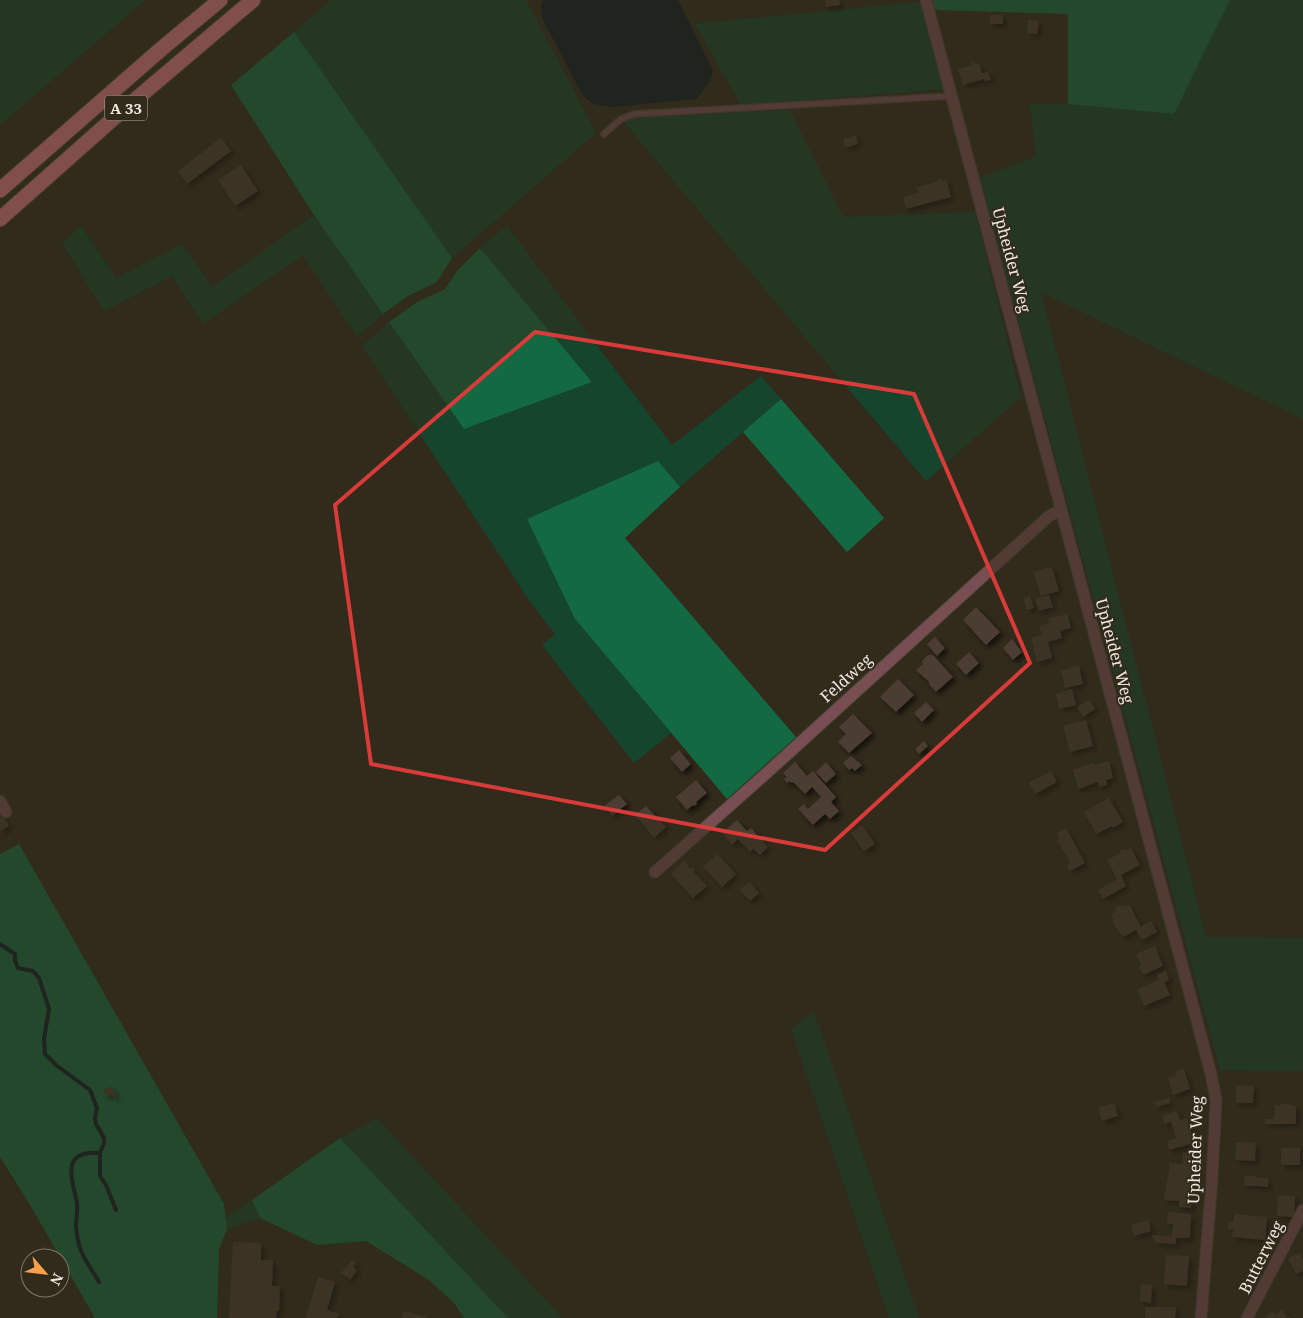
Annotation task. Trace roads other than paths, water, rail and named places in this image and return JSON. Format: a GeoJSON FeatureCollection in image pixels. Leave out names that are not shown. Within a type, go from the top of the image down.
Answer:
{"type":"FeatureCollection","features":[{"type":"Feature","properties":{"kind":"highway","name":"A 33"},"geometry":{"type":"LineString","coordinates":[[0,190],[220,0]]}},
{"type":"Feature","properties":{"kind":"highway","name":"A 33"},"geometry":{"type":"LineString","coordinates":[[0,219],[115,117],[253,0]]}},
{"type":"Feature","properties":{"kind":"street","name":"Upheider Weg"},"geometry":{"type":"LineString","coordinates":[[926,0],[999,269],[1060,510],[1212,1074],[1216,1100],[1201,1318]]}},
{"type":"Feature","properties":{"kind":"street","name":"Feldweg"},"geometry":{"type":"LineString","coordinates":[[655,872],[1049,516],[1060,510]]}},
{"type":"Feature","properties":{"kind":"street"},"geometry":{"type":"LineString","coordinates":[[0,801],[6,812]]}},
{"type":"Feature","properties":{"kind":"street","name":"Butterweg"},"geometry":{"type":"LineString","coordinates":[[1247,1318],[1303,1210]]}},
{"type":"Feature","properties":{"kind":"lane"},"geometry":{"type":"LineString","coordinates":[[604,134],[621,118],[634,114],[952,96]]}},
{"type":"Feature","properties":{"kind":"water"},"geometry":{"type":"Polygon","coordinates":[[[543,0],[678,0],[713,71],[710,82],[696,99],[611,107],[593,104],[583,96],[542,18],[541,6],[543,0]]]}},
{"type":"Feature","properties":{"kind":"waterway"},"geometry":{"type":"LineString","coordinates":[[0,944],[15,954],[18,968],[33,971],[39,978],[49,1009],[44,1039],[45,1054],[56,1065],[90,1090],[97,1108],[96,1124],[104,1138],[100,1153],[100,1176],[106,1185],[116,1210]]}},
{"type":"Feature","properties":{"kind":"waterway"},"geometry":{"type":"LineString","coordinates":[[99,1282],[83,1256],[77,1235],[77,1203],[72,1168],[74,1161],[79,1156],[87,1153],[100,1153]]}}]}
